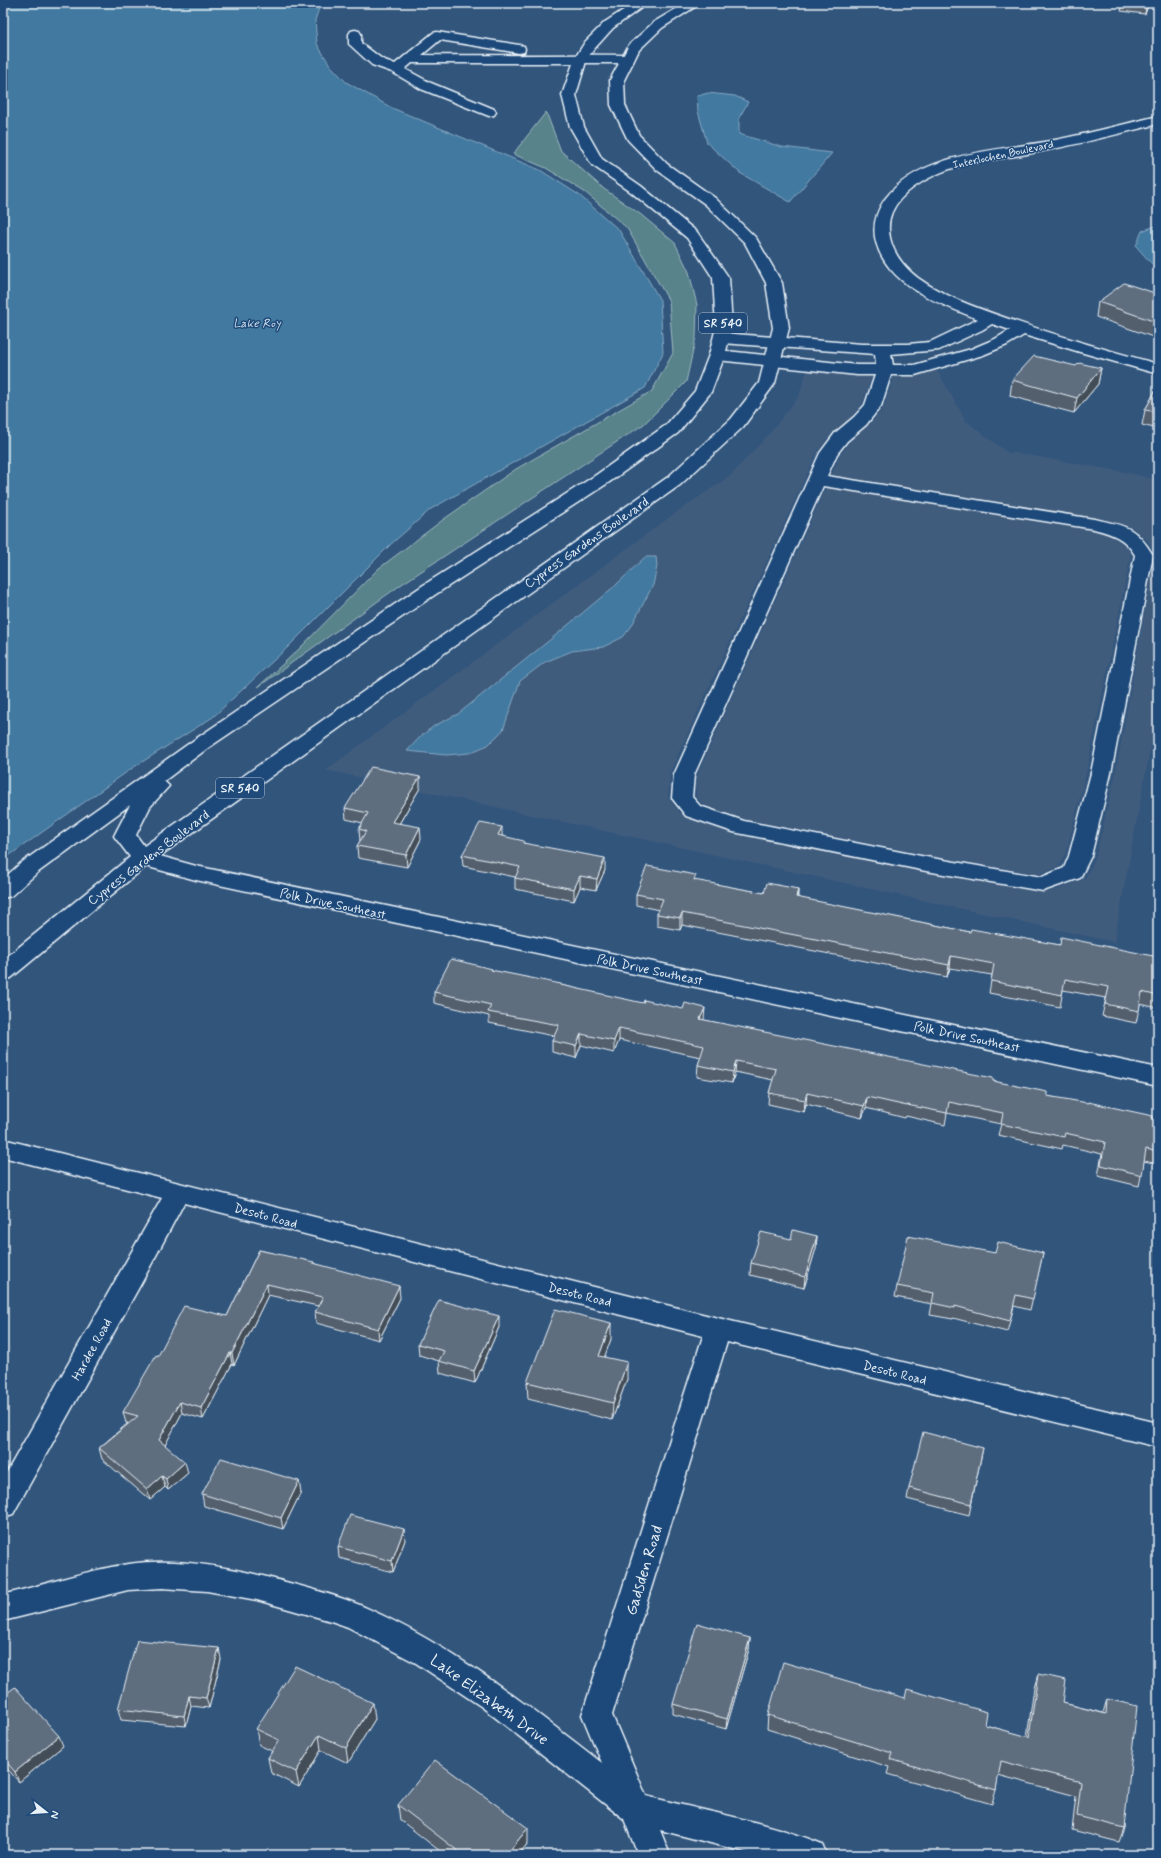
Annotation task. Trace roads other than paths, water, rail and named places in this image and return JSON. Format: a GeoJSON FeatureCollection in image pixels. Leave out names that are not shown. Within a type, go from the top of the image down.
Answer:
{"type":"FeatureCollection","features":[{"type":"Feature","properties":{"kind":"street","name":"SR 540"},"geometry":{"type":"LineString","coordinates":[[3,891],[29,868],[201,744],[429,590],[602,479],[672,429],[703,392],[720,346],[724,326],[721,278],[692,235],[636,190],[597,162],[577,127],[569,95],[581,58],[590,45],[609,25],[642,3]]}},
{"type":"Feature","properties":{"kind":"street","name":"Cypress Gardens Boulevard"},"geometry":{"type":"LineString","coordinates":[[3,972],[142,858],[674,481],[737,423],[767,383],[781,328],[774,283],[751,241],[710,201],[662,167],[633,137],[618,105],[617,80],[634,48],[658,25],[695,3]]}},
{"type":"Feature","properties":{"kind":"street"},"geometry":{"type":"LineString","coordinates":[[355,34],[355,44],[365,54],[377,62],[397,69],[426,86],[489,112]]}},
{"type":"Feature","properties":{"kind":"street"},"geometry":{"type":"LineString","coordinates":[[397,69],[437,36],[581,58]]}},
{"type":"Feature","properties":{"kind":"street"},"geometry":{"type":"LineString","coordinates":[[409,59],[628,59]]}},
{"type":"Feature","properties":{"kind":"street","name":"Interlochen Boulevard"},"geometry":{"type":"LineString","coordinates":[[1158,120],[1029,150],[984,156],[947,166],[912,182],[894,197],[886,208],[882,219],[881,231],[887,253],[896,265],[919,285],[955,304],[990,318],[1071,346],[1158,369]]}},
{"type":"Feature","properties":{"kind":"street"},"geometry":{"type":"LineString","coordinates":[[775,352],[883,350],[933,347],[976,327],[990,318]]}},
{"type":"Feature","properties":{"kind":"street"},"geometry":{"type":"LineString","coordinates":[[720,346],[775,352],[857,370],[915,370],[977,352],[1001,342],[1022,329]]}},
{"type":"Feature","properties":{"kind":"street"},"geometry":{"type":"LineString","coordinates":[[817,480],[1094,524],[1125,531],[1137,543],[1144,555],[1101,773],[1080,856],[1072,873],[1043,884],[926,864],[804,838],[740,827],[693,811],[682,798],[684,775],[829,453],[841,438],[860,421],[873,406],[885,370],[883,350]]}},
{"type":"Feature","properties":{"kind":"street"},"geometry":{"type":"LineString","coordinates":[[142,858],[125,836],[141,804],[201,744]]}},
{"type":"Feature","properties":{"kind":"street","name":"Polk Drive Southeast"},"geometry":{"type":"LineString","coordinates":[[142,858],[211,876],[1158,1077]]}},
{"type":"Feature","properties":{"kind":"street","name":"Desoto Road"},"geometry":{"type":"LineString","coordinates":[[3,1148],[178,1191],[291,1222],[718,1329],[1158,1435]]}},
{"type":"Feature","properties":{"kind":"street","name":"Hardee Road"},"geometry":{"type":"LineString","coordinates":[[3,1505],[134,1273],[178,1191]]}},
{"type":"Feature","properties":{"kind":"street","name":"Gadsden Road"},"geometry":{"type":"LineString","coordinates":[[636,1809],[597,1715],[718,1329]]}},
{"type":"Feature","properties":{"kind":"street","name":"Lake Elizabeth Drive"},"geometry":{"type":"LineString","coordinates":[[3,1608],[128,1577],[162,1575],[207,1578],[257,1587],[331,1608],[358,1618],[426,1653],[493,1697],[636,1809]]}},
{"type":"Feature","properties":{"kind":"street"},"geometry":{"type":"LineString","coordinates":[[636,1809],[654,1855]]}},
{"type":"Feature","properties":{"kind":"street"},"geometry":{"type":"LineString","coordinates":[[636,1809],[767,1842],[811,1855]]}},
{"type":"Feature","properties":{"kind":"water","name":"Lake Roy"},"geometry":{"type":"Polygon","coordinates":[[[3,3],[321,3],[315,20],[317,44],[330,65],[346,82],[392,108],[540,170],[579,195],[619,230],[660,300],[663,353],[645,388],[431,509],[390,545],[289,646],[213,717],[131,769],[3,860],[3,3]]]}},
{"type":"Feature","properties":{"kind":"water"},"geometry":{"type":"Polygon","coordinates":[[[708,93],[735,96],[748,102],[739,118],[739,134],[782,147],[832,153],[790,202],[740,173],[707,143],[698,111],[697,96],[708,93]]]}},
{"type":"Feature","properties":{"kind":"water"},"geometry":{"type":"Polygon","coordinates":[[[1158,225],[1158,266],[1151,263],[1136,246],[1142,231],[1158,225]]]}},
{"type":"Feature","properties":{"kind":"water"},"geometry":{"type":"Polygon","coordinates":[[[645,557],[656,557],[657,566],[653,585],[631,627],[623,637],[603,647],[572,651],[545,662],[520,681],[503,730],[488,745],[469,753],[446,755],[407,751],[421,736],[434,726],[458,714],[556,635],[616,585],[645,557]]]}}]}
